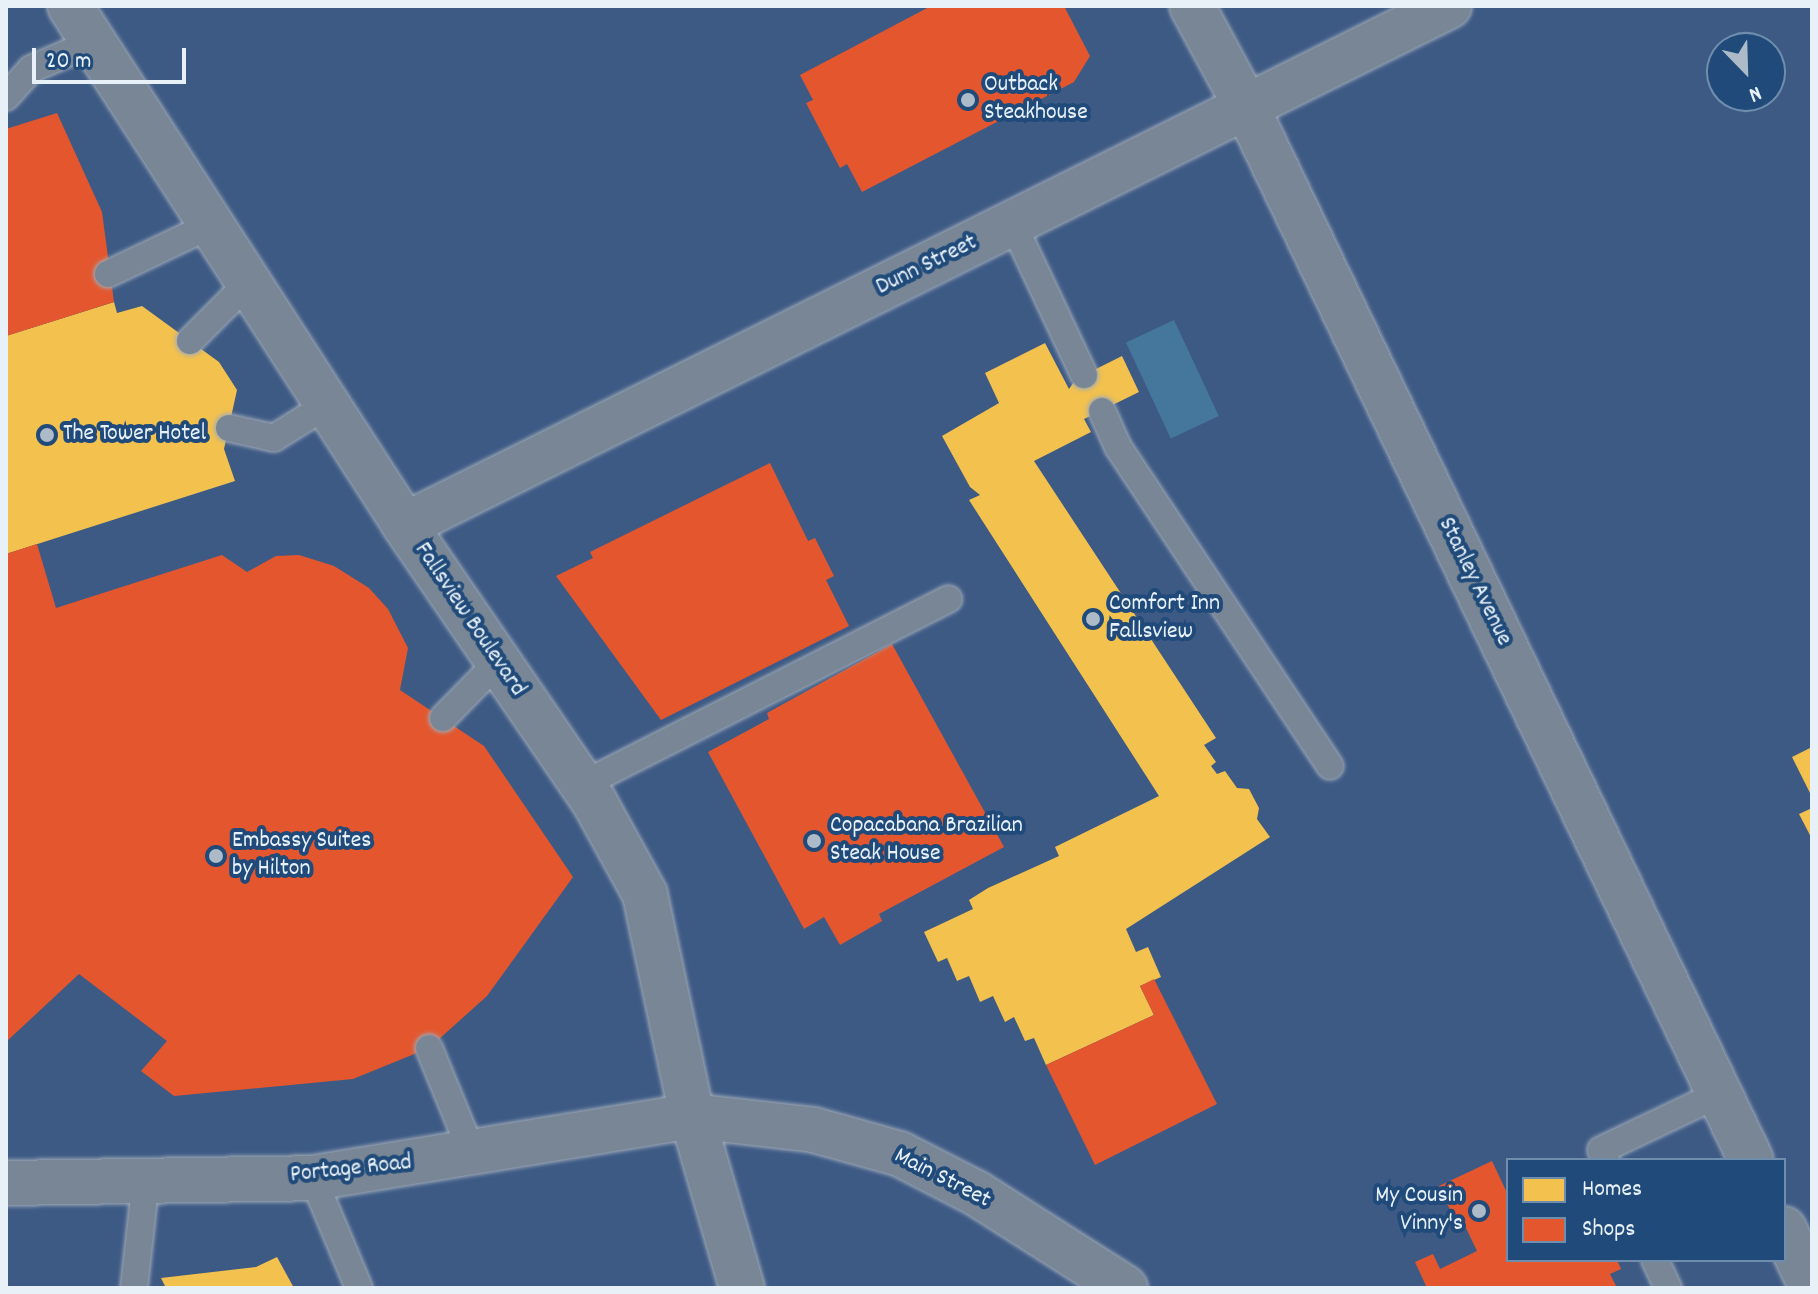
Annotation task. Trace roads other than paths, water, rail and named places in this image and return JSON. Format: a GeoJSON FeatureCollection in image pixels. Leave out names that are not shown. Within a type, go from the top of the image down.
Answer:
{"type":"FeatureCollection","features":[{"type":"Feature","properties":{"kind":"street","name":"Fallsview Boulevard"},"geometry":{"type":"LineString","coordinates":[[70,6],[325,406],[582,785],[645,894],[692,1116],[742,1288]]}},
{"type":"Feature","properties":{"kind":"street","name":"Stanley Avenue"},"geometry":{"type":"LineString","coordinates":[[1192,6],[1247,108],[1750,1158]]}},
{"type":"Feature","properties":{"kind":"street","name":"Dunn Street"},"geometry":{"type":"LineString","coordinates":[[405,525],[1449,6]]}},
{"type":"Feature","properties":{"kind":"street","name":"Portage Road"},"geometry":{"type":"LineString","coordinates":[[8,1182],[313,1178],[692,1116]]}},
{"type":"Feature","properties":{"kind":"street","name":"Main Street"},"geometry":{"type":"LineString","coordinates":[[692,1116],[814,1130],[900,1154],[976,1193],[1125,1288]]}},
{"type":"Feature","properties":{"kind":"street"},"geometry":{"type":"LineString","coordinates":[[1786,1233],[1812,1288]]}},
{"type":"Feature","properties":{"kind":"lane"},"geometry":{"type":"LineString","coordinates":[[6,97],[31,69],[94,42]]}},
{"type":"Feature","properties":{"kind":"lane"},"geometry":{"type":"LineString","coordinates":[[1013,224],[1084,375]]}},
{"type":"Feature","properties":{"kind":"lane"},"geometry":{"type":"LineString","coordinates":[[108,274],[211,225]]}},
{"type":"Feature","properties":{"kind":"lane"},"geometry":{"type":"LineString","coordinates":[[190,341],[248,283]]}},
{"type":"Feature","properties":{"kind":"lane"},"geometry":{"type":"LineString","coordinates":[[229,428],[274,438],[325,406]]}},
{"type":"Feature","properties":{"kind":"lane"},"geometry":{"type":"LineString","coordinates":[[1102,411],[1118,447],[1330,766]]}},
{"type":"Feature","properties":{"kind":"lane"},"geometry":{"type":"LineString","coordinates":[[582,785],[949,599]]}},
{"type":"Feature","properties":{"kind":"lane"},"geometry":{"type":"LineString","coordinates":[[443,718],[498,662]]}},
{"type":"Feature","properties":{"kind":"lane"},"geometry":{"type":"LineString","coordinates":[[429,1048],[472,1153]]}},
{"type":"Feature","properties":{"kind":"lane"},"geometry":{"type":"LineString","coordinates":[[1603,1155],[1719,1094]]}},
{"type":"Feature","properties":{"kind":"lane"},"geometry":{"type":"LineString","coordinates":[[313,1178],[359,1288]]}},
{"type":"Feature","properties":{"kind":"lane"},"geometry":{"type":"LineString","coordinates":[[134,1288],[146,1179]]}},
{"type":"Feature","properties":{"kind":"lane"},"geometry":{"type":"LineString","coordinates":[[1656,1262],[1668,1288]]}},
{"type":"Feature","properties":{"kind":"place","name":"Outback Steakhouse"},"geometry":{"type":"Point","coordinates":[968,100]}},
{"type":"Feature","properties":{"kind":"place","name":"The Tower Hotel"},"geometry":{"type":"Point","coordinates":[47,435]}},
{"type":"Feature","properties":{"kind":"place","name":"Comfort Inn Fallsview"},"geometry":{"type":"Point","coordinates":[1093,619]}},
{"type":"Feature","properties":{"kind":"place","name":"Copacabana Brazilian Steak House"},"geometry":{"type":"Point","coordinates":[814,841]}},
{"type":"Feature","properties":{"kind":"place","name":"Embassy Suites by Hilton"},"geometry":{"type":"Point","coordinates":[216,856]}},
{"type":"Feature","properties":{"kind":"place","name":"My Cousin Vinny's"},"geometry":{"type":"Point","coordinates":[1479,1211]}}]}
